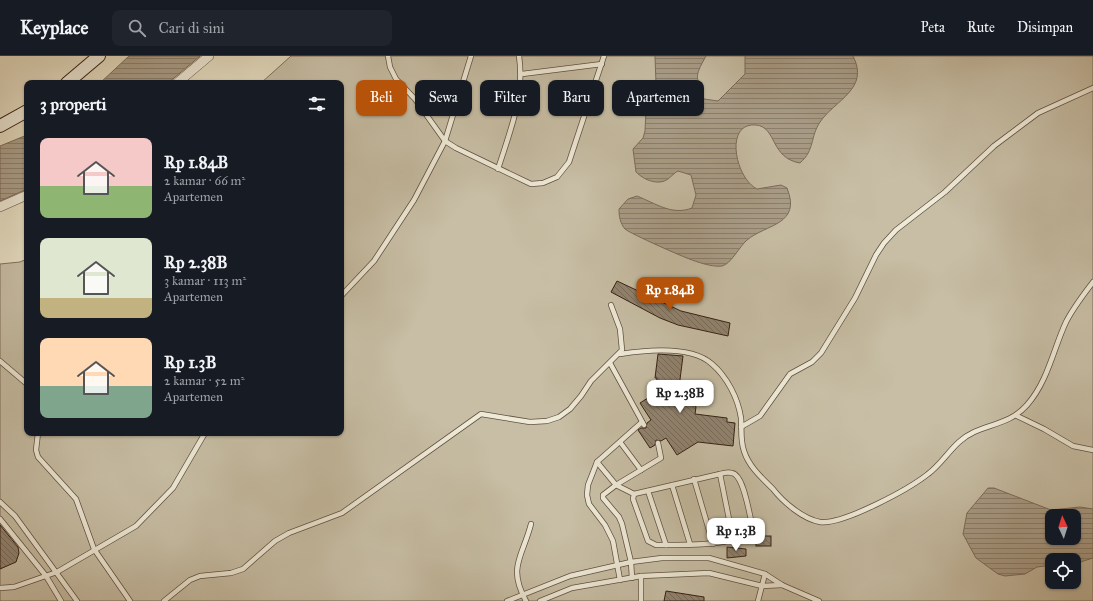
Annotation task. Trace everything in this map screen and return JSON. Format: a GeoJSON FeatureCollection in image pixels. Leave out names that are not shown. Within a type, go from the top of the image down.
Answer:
{"type":"FeatureCollection","features":[{"type":"Feature","properties":{"kind":"main road"},"geometry":{"type":"LineString","coordinates":[[70,80],[98,56]]}},
{"type":"Feature","properties":{"kind":"main road"},"geometry":{"type":"LineString","coordinates":[[0,126],[24,113]]}},
{"type":"Feature","properties":{"kind":"street"},"geometry":{"type":"LineString","coordinates":[[181,80],[209,56]]}},
{"type":"Feature","properties":{"kind":"street"},"geometry":{"type":"LineString","coordinates":[[0,207],[24,196]]}},
{"type":"Feature","properties":{"kind":"lane"},"geometry":{"type":"LineString","coordinates":[[388,56],[390,67],[396,80],[415,100],[446,141],[456,148],[531,184],[543,183],[556,177],[569,162],[604,56]]}},
{"type":"Feature","properties":{"kind":"lane"},"geometry":{"type":"LineString","coordinates":[[344,293],[374,261],[414,200],[446,141],[471,56]]}},
{"type":"Feature","properties":{"kind":"lane"},"geometry":{"type":"LineString","coordinates":[[498,169],[517,108],[522,74],[519,56]]}},
{"type":"Feature","properties":{"kind":"lane"},"geometry":{"type":"LineString","coordinates":[[522,74],[602,64]]}},
{"type":"Feature","properties":{"kind":"lane"},"geometry":{"type":"LineString","coordinates":[[741,427],[760,416],[790,374],[812,362],[821,354],[855,298],[876,255],[884,243],[896,230],[945,192],[994,146],[1038,113],[1093,88]]}},
{"type":"Feature","properties":{"kind":"lane"},"geometry":{"type":"LineString","coordinates":[[620,354],[658,350],[690,354],[705,359],[720,373],[736,399],[744,452],[753,468],[782,500],[797,511],[818,521],[830,522],[855,513],[911,486],[928,474],[966,437],[1017,416],[1029,404],[1040,387],[1047,373],[1066,322],[1093,282]]}},
{"type":"Feature","properties":{"kind":"lane"},"geometry":{"type":"LineString","coordinates":[[164,601],[190,580],[200,576],[243,569],[275,541],[289,533],[342,513],[481,414],[530,422],[547,421],[559,417],[570,409],[591,381],[620,354],[623,346],[620,329],[611,305]]}},
{"type":"Feature","properties":{"kind":"lane"},"geometry":{"type":"LineString","coordinates":[[0,361],[24,381]]}},
{"type":"Feature","properties":{"kind":"lane"},"geometry":{"type":"LineString","coordinates":[[610,363],[643,423],[597,462],[591,475],[587,495],[589,504],[605,525],[612,541],[618,564],[620,580]]}},
{"type":"Feature","properties":{"kind":"lane"},"geometry":{"type":"LineString","coordinates":[[1017,416],[1044,429],[1073,446],[1093,450]]}},
{"type":"Feature","properties":{"kind":"lane"},"geometry":{"type":"LineString","coordinates":[[38,436],[36,450],[38,457],[76,499],[94,549],[130,601]]}},
{"type":"Feature","properties":{"kind":"lane"},"geometry":{"type":"LineString","coordinates":[[0,588],[14,587],[57,572],[94,549],[136,526],[173,488],[203,436]]}},
{"type":"Feature","properties":{"kind":"lane"},"geometry":{"type":"LineString","coordinates":[[620,442],[641,470]]}},
{"type":"Feature","properties":{"kind":"lane"},"geometry":{"type":"LineString","coordinates":[[632,578],[631,562],[624,530],[619,517],[603,498],[605,492],[616,484],[661,458],[658,443]]}},
{"type":"Feature","properties":{"kind":"lane"},"geometry":{"type":"LineString","coordinates":[[597,462],[616,484],[634,494],[694,479],[733,472],[738,475],[743,485],[752,524],[750,529],[745,534],[724,543],[656,545],[648,541],[633,498],[634,494]]}},
{"type":"Feature","properties":{"kind":"lane"},"geometry":{"type":"LineString","coordinates":[[720,474],[733,539]]}},
{"type":"Feature","properties":{"kind":"lane"},"geometry":{"type":"LineString","coordinates":[[694,479],[713,544]]}},
{"type":"Feature","properties":{"kind":"lane"},"geometry":{"type":"LineString","coordinates":[[672,485],[690,544]]}},
{"type":"Feature","properties":{"kind":"lane"},"geometry":{"type":"LineString","coordinates":[[648,491],[666,545]]}},
{"type":"Feature","properties":{"kind":"lane"},"geometry":{"type":"LineString","coordinates":[[0,502],[15,516],[77,601]]}},
{"type":"Feature","properties":{"kind":"lane"},"geometry":{"type":"LineString","coordinates":[[0,519],[46,576],[61,601]]}},
{"type":"Feature","properties":{"kind":"lane"},"geometry":{"type":"LineString","coordinates":[[526,601],[522,594],[516,571],[518,558],[528,537],[531,524]]}},
{"type":"Feature","properties":{"kind":"lane"},"geometry":{"type":"LineString","coordinates":[[507,601],[570,576],[618,564],[662,558],[709,558],[765,574],[782,585],[819,601]]}},
{"type":"Feature","properties":{"kind":"lane"},"geometry":{"type":"LineString","coordinates":[[540,601],[572,588],[641,576],[710,574],[762,586],[782,585]]}},
{"type":"Feature","properties":{"kind":"lane"},"geometry":{"type":"LineString","coordinates":[[758,601],[765,574]]}},
{"type":"Feature","properties":{"kind":"lane"},"geometry":{"type":"LineString","coordinates":[[641,576],[641,601]]}},
{"type":"Feature","properties":{"kind":"shaded area"},"geometry":{"type":"Polygon","coordinates":[[[129,56],[200,56],[172,80],[103,80],[129,56]]]}},
{"type":"Feature","properties":{"kind":"shaded area"},"geometry":{"type":"Polygon","coordinates":[[[291,56],[1093,56],[1093,601],[0,601],[0,264],[24,260],[24,436],[344,436],[344,80],[264,80],[291,56]]]}},
{"type":"Feature","properties":{"kind":"shaded area"},"geometry":{"type":"Polygon","coordinates":[[[655,56],[706,56],[699,69],[698,80],[656,80],[655,56]]]}},
{"type":"Feature","properties":{"kind":"shaded area"},"geometry":{"type":"Polygon","coordinates":[[[745,56],[853,56],[857,67],[857,77],[854,86],[820,122],[808,153],[800,163],[790,160],[783,155],[768,131],[763,127],[756,125],[746,126],[740,132],[736,141],[736,152],[743,174],[749,183],[757,189],[781,185],[787,188],[790,200],[790,209],[780,222],[747,240],[732,259],[722,266],[712,266],[692,260],[647,241],[623,227],[619,209],[628,199],[637,196],[664,208],[671,210],[685,210],[692,208],[696,195],[691,175],[678,171],[664,181],[656,182],[647,180],[636,172],[633,149],[643,138],[646,116],[704,116],[704,99],[718,101],[745,74],[745,56]]]}},
{"type":"Feature","properties":{"kind":"shaded area"},"geometry":{"type":"Polygon","coordinates":[[[24,136],[24,190],[0,201],[0,146],[24,136]]]}},
{"type":"Feature","properties":{"kind":"shaded area"},"geometry":{"type":"Polygon","coordinates":[[[988,488],[994,488],[1048,509],[1045,509],[1045,545],[1081,545],[1081,509],[1061,509],[1080,507],[1093,509],[1093,558],[1081,562],[1081,553],[1045,553],[1045,566],[1037,567],[1025,574],[1005,576],[998,574],[976,558],[963,534],[967,513],[988,488]]]}},
{"type":"Feature","properties":{"kind":"building"},"geometry":{"type":"Polygon","coordinates":[[[617,281],[681,311],[730,323],[728,336],[678,325],[660,318],[611,292],[617,281]]]}},
{"type":"Feature","properties":{"kind":"building"},"geometry":{"type":"Polygon","coordinates":[[[658,354],[683,356],[678,395],[691,398],[696,407],[695,414],[727,418],[727,422],[735,423],[733,446],[698,442],[677,455],[666,438],[661,441],[656,440],[655,445],[650,448],[638,430],[641,428],[646,428],[647,423],[651,420],[640,403],[662,389],[656,385],[657,378],[655,378],[658,354]]]}},
{"type":"Feature","properties":{"kind":"building"},"geometry":{"type":"Polygon","coordinates":[[[0,525],[18,547],[19,553],[16,562],[0,569],[0,525]]]}},
{"type":"Feature","properties":{"kind":"building"},"geometry":{"type":"Polygon","coordinates":[[[756,536],[771,536],[771,546],[756,546],[756,536]]]}},
{"type":"Feature","properties":{"kind":"building"},"geometry":{"type":"Polygon","coordinates":[[[727,547],[746,549],[746,556],[727,558],[727,547]]]}},
{"type":"Feature","properties":{"kind":"building"},"geometry":{"type":"Polygon","coordinates":[[[666,591],[704,597],[704,601],[664,601],[666,591]]]}}]}
